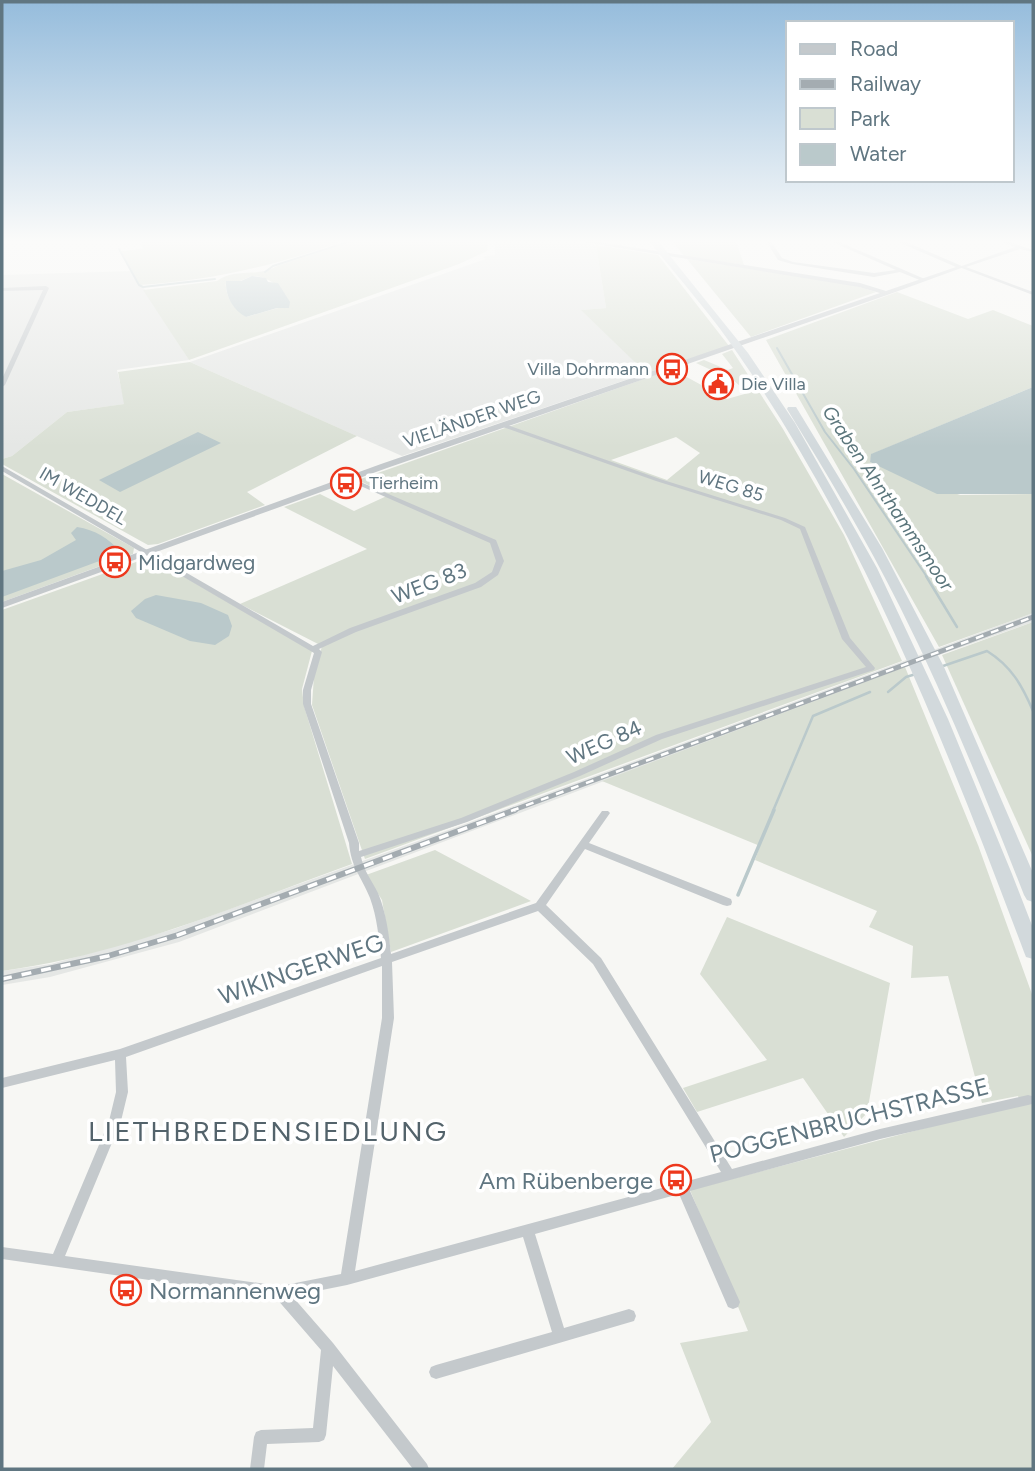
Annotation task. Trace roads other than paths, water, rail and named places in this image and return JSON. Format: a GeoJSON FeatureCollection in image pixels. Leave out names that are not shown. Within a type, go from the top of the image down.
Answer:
{"type":"FeatureCollection","features":[{"type":"Feature","properties":{"kind":"highway"},"geometry":{"type":"LineString","coordinates":[[710,310],[780,409],[842,515],[906,641],[931,674],[978,757],[1033,895]]}},
{"type":"Feature","properties":{"kind":"highway"},"geometry":{"type":"LineString","coordinates":[[721,310],[777,385],[838,483],[921,635],[931,674],[1033,952]]}},
{"type":"Feature","properties":{"kind":"street"},"geometry":{"type":"LineString","coordinates":[[2,385],[36,310]]}},
{"type":"Feature","properties":{"kind":"street","name":"VIELÄNDER WEG"},"geometry":{"type":"LineString","coordinates":[[2,605],[502,425],[839,310]]}},
{"type":"Feature","properties":{"kind":"street","name":"WEG 85"},"geometry":{"type":"LineString","coordinates":[[502,425],[803,528],[846,639],[871,668]]}},
{"type":"Feature","properties":{"kind":"street","name":"IM WEDDEL"},"geometry":{"type":"LineString","coordinates":[[2,468],[149,552]]}},
{"type":"Feature","properties":{"kind":"street","name":"WEG 83"},"geometry":{"type":"LineString","coordinates":[[315,648],[353,630],[478,584],[495,573],[500,561],[494,542],[349,479]]}},
{"type":"Feature","properties":{"kind":"street"},"geometry":{"type":"LineString","coordinates":[[149,552],[318,652],[307,690],[307,704],[354,844],[357,869],[376,901],[386,961],[388,1018],[347,1279]]}},
{"type":"Feature","properties":{"kind":"street","name":"WEG 84"},"geometry":{"type":"LineString","coordinates":[[354,856],[464,820],[659,737],[744,707],[871,668]]}},
{"type":"Feature","properties":{"kind":"street"},"geometry":{"type":"LineString","coordinates":[[605,813],[540,906],[597,961],[729,1174]]}},
{"type":"Feature","properties":{"kind":"street"},"geometry":{"type":"LineString","coordinates":[[583,844],[727,902]]}},
{"type":"Feature","properties":{"kind":"street","name":"WIKINGERWEG"},"geometry":{"type":"LineString","coordinates":[[2,1083],[120,1054],[540,906]]}},
{"type":"Feature","properties":{"kind":"street"},"geometry":{"type":"LineString","coordinates":[[57,1261],[115,1121],[122,1092],[120,1054]]}},
{"type":"Feature","properties":{"kind":"street","name":"POGGENBRUCHSTRASSE"},"geometry":{"type":"LineString","coordinates":[[2,1253],[280,1292],[347,1279],[729,1174],[955,1115],[1028,1100]]}},
{"type":"Feature","properties":{"kind":"street"},"geometry":{"type":"LineString","coordinates":[[682,1187],[733,1302]]}},
{"type":"Feature","properties":{"kind":"street"},"geometry":{"type":"LineString","coordinates":[[527,1229],[560,1336]]}},
{"type":"Feature","properties":{"kind":"street"},"geometry":{"type":"LineString","coordinates":[[280,1292],[328,1348],[422,1469]]}},
{"type":"Feature","properties":{"kind":"street"},"geometry":{"type":"LineString","coordinates":[[436,1372],[629,1316]]}},
{"type":"Feature","properties":{"kind":"street"},"geometry":{"type":"LineString","coordinates":[[257,1469],[261,1437],[319,1435],[328,1348]]}},
{"type":"Feature","properties":{"kind":"water"},"geometry":{"type":"Polygon","coordinates":[[[236,310],[271,310],[246,317],[236,310]]]}},
{"type":"Feature","properties":{"kind":"water"},"geometry":{"type":"Polygon","coordinates":[[[1033,387],[1033,494],[937,494],[870,462],[871,454],[1033,387]]]}},
{"type":"Feature","properties":{"kind":"water"},"geometry":{"type":"Polygon","coordinates":[[[198,432],[221,443],[120,492],[99,480],[198,432]]]}},
{"type":"Feature","properties":{"kind":"water"},"geometry":{"type":"Polygon","coordinates":[[[77,527],[101,536],[121,553],[2,597],[2,571],[41,560],[76,540],[71,533],[77,527]]]}},
{"type":"Feature","properties":{"kind":"water"},"geometry":{"type":"Polygon","coordinates":[[[156,595],[201,603],[228,615],[232,626],[229,636],[215,645],[190,641],[136,618],[131,611],[145,599],[156,595]]]}},
{"type":"Feature","properties":{"kind":"waterway","name":"Graben Ahnthammsmoor"},"geometry":{"type":"LineString","coordinates":[[777,348],[825,432],[854,469],[927,577]]}},
{"type":"Feature","properties":{"kind":"waterway","name":"Graben Ahnthammsmoor"},"geometry":{"type":"LineString","coordinates":[[926,576],[957,627]]}},
{"type":"Feature","properties":{"kind":"waterway","name":"Graben Ahnthammsmoor"},"geometry":{"type":"LineString","coordinates":[[943,666],[987,651],[1015,677],[1033,711]]}},
{"type":"Feature","properties":{"kind":"waterway"},"geometry":{"type":"LineString","coordinates":[[888,692],[906,677],[916,674]]}},
{"type":"Feature","properties":{"kind":"waterway"},"geometry":{"type":"LineString","coordinates":[[773,811],[813,716],[870,692]]}},
{"type":"Feature","properties":{"kind":"waterway"},"geometry":{"type":"LineString","coordinates":[[738,895],[774,810]]}},
{"type":"Feature","properties":{"kind":"railway"},"geometry":{"type":"LineString","coordinates":[[511,811],[1033,617]]}},
{"type":"Feature","properties":{"kind":"railway"},"geometry":{"type":"LineString","coordinates":[[2,979],[108,956],[178,935],[515,810]]}},
{"type":"Feature","properties":{"kind":"place","name":"Villa Dohrmann"},"geometry":{"type":"Point","coordinates":[672,369]}},
{"type":"Feature","properties":{"kind":"place","name":"Die Villa"},"geometry":{"type":"Point","coordinates":[718,384]}},
{"type":"Feature","properties":{"kind":"place","name":"Tierheim"},"geometry":{"type":"Point","coordinates":[346,483]}},
{"type":"Feature","properties":{"kind":"place","name":"Midgardweg"},"geometry":{"type":"Point","coordinates":[115,562]}},
{"type":"Feature","properties":{"kind":"place","name":"Am Rübenberge"},"geometry":{"type":"Point","coordinates":[676,1180]}},
{"type":"Feature","properties":{"kind":"place","name":"Normannenweg"},"geometry":{"type":"Point","coordinates":[126,1290]}},
{"type":"Feature","properties":{"kind":"district","name":"LIETHBREDENSIEDLUNG"},"geometry":{"type":"Point","coordinates":[268,1131]}}]}
